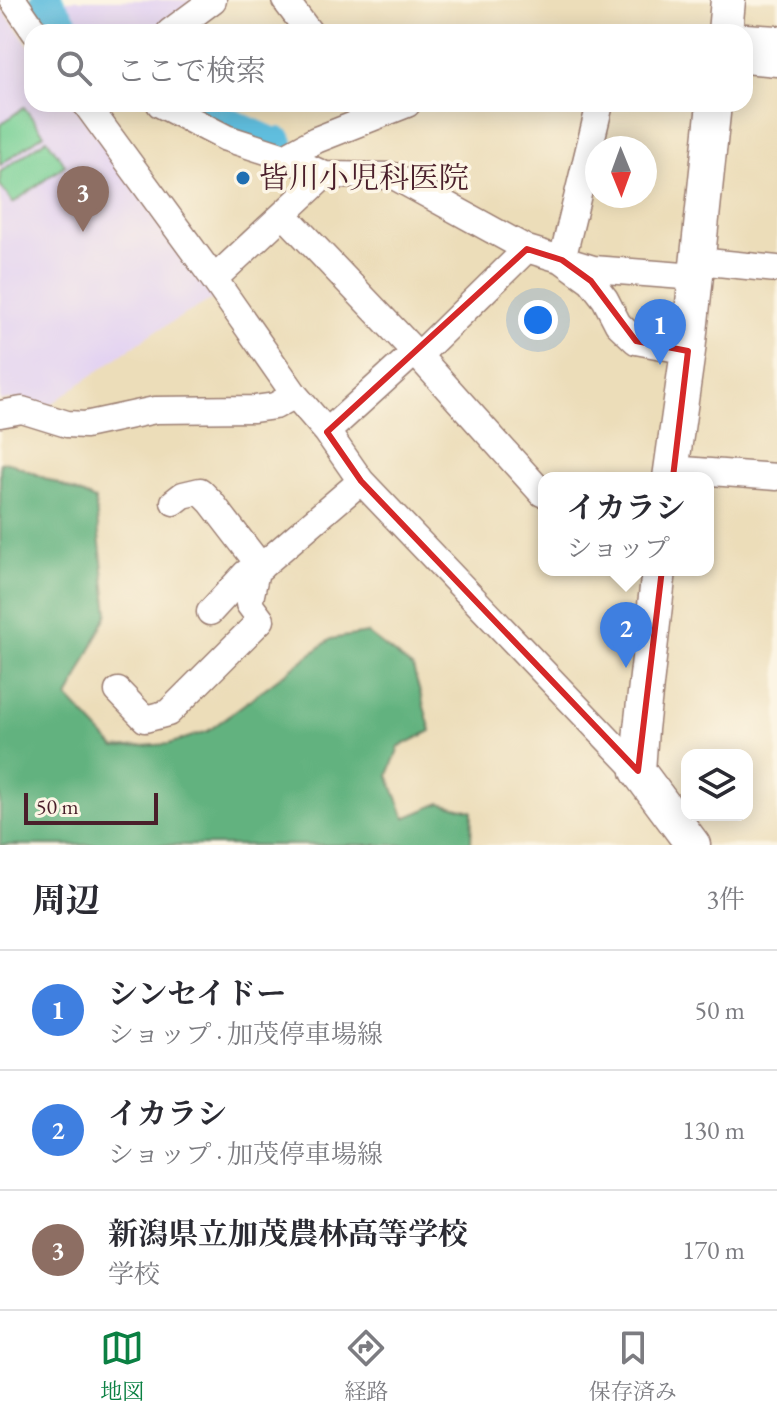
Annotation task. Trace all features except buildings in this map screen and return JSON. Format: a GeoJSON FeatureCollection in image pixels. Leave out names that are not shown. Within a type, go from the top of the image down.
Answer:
{"type":"FeatureCollection","features":[{"type":"Feature","properties":{"kind":"main road"},"geometry":{"type":"LineString","coordinates":[[726,24],[728,0]]}},
{"type":"Feature","properties":{"kind":"main road"},"geometry":{"type":"LineString","coordinates":[[670,472],[688,351],[713,112]]}},
{"type":"Feature","properties":{"kind":"main road"},"geometry":{"type":"LineString","coordinates":[[658,576],[638,771],[693,845]]}},
{"type":"Feature","properties":{"kind":"street"},"geometry":{"type":"LineString","coordinates":[[13,0],[30,24]]}},
{"type":"Feature","properties":{"kind":"street"},"geometry":{"type":"LineString","coordinates":[[181,24],[213,0]]}},
{"type":"Feature","properties":{"kind":"street"},"geometry":{"type":"LineString","coordinates":[[285,0],[303,24]]}},
{"type":"Feature","properties":{"kind":"street"},"geometry":{"type":"LineString","coordinates":[[753,38],[777,39]]}},
{"type":"Feature","properties":{"kind":"street"},"geometry":{"type":"LineString","coordinates":[[753,61],[777,63]]}},
{"type":"Feature","properties":{"kind":"street"},"geometry":{"type":"LineString","coordinates":[[92,112],[295,395],[327,432],[361,481],[638,771]]}},
{"type":"Feature","properties":{"kind":"street"},"geometry":{"type":"LineString","coordinates":[[176,112],[226,138],[285,157],[325,175],[394,176],[527,249],[593,269],[777,269]]}},
{"type":"Feature","properties":{"kind":"street"},"geometry":{"type":"LineString","coordinates":[[285,157],[379,112]]}},
{"type":"Feature","properties":{"kind":"street"},"geometry":{"type":"LineString","coordinates":[[562,260],[598,112]]}},
{"type":"Feature","properties":{"kind":"street"},"geometry":{"type":"LineString","coordinates":[[214,279],[325,175]]}},
{"type":"Feature","properties":{"kind":"street"},"geometry":{"type":"LineString","coordinates":[[293,224],[417,354],[538,489]]}},
{"type":"Feature","properties":{"kind":"street"},"geometry":{"type":"LineString","coordinates":[[327,432],[417,354],[527,249]]}},
{"type":"Feature","properties":{"kind":"street"},"geometry":{"type":"LineString","coordinates":[[562,260],[591,281],[618,324],[636,341],[688,351]]}},
{"type":"Feature","properties":{"kind":"street"},"geometry":{"type":"LineString","coordinates":[[0,414],[22,410],[67,424],[85,425],[155,410],[275,406],[295,395]]}},
{"type":"Feature","properties":{"kind":"street"},"geometry":{"type":"LineString","coordinates":[[714,475],[777,477]]}},
{"type":"Feature","properties":{"kind":"street"},"geometry":{"type":"LineString","coordinates":[[210,612],[246,573],[259,569],[361,481]]}},
{"type":"Feature","properties":{"kind":"street"},"geometry":{"type":"LineString","coordinates":[[174,502],[183,495],[200,491],[259,569]]}},
{"type":"Feature","properties":{"kind":"street"},"geometry":{"type":"LineString","coordinates":[[118,691],[145,719],[168,713],[261,620],[249,604],[259,569]]}},
{"type":"Feature","properties":{"kind":"highlighted area"},"geometry":{"type":"Polygon","coordinates":[[[527,249],[562,260],[591,281],[636,341],[688,351],[638,771],[361,481],[327,432],[527,249]]]}},
{"type":"Feature","properties":{"kind":"shaded area"},"geometry":{"type":"Polygon","coordinates":[[[58,0],[201,0],[166,24],[75,24],[58,0]]]}},
{"type":"Feature","properties":{"kind":"shaded area"},"geometry":{"type":"Polygon","coordinates":[[[0,6],[24,39],[24,112],[79,112],[214,298],[149,335],[50,405],[9,399],[0,401],[0,6]]]}},
{"type":"Feature","properties":{"kind":"green space"},"geometry":{"type":"Polygon","coordinates":[[[24,107],[24,112],[28,112],[44,134],[0,165],[0,125],[24,107]]]}},
{"type":"Feature","properties":{"kind":"green space"},"geometry":{"type":"Polygon","coordinates":[[[47,139],[65,165],[13,203],[0,185],[0,172],[47,139]]]}},
{"type":"Feature","properties":{"kind":"green space"},"geometry":{"type":"Polygon","coordinates":[[[8,462],[95,500],[108,613],[68,698],[115,748],[169,744],[208,731],[331,639],[367,633],[413,668],[431,731],[399,747],[388,775],[405,818],[440,803],[472,811],[471,845],[0,845],[0,463],[8,462]]]}},
{"type":"Feature","properties":{"kind":"waterway"},"geometry":{"type":"LineString","coordinates":[[46,0],[62,24]]}},
{"type":"Feature","properties":{"kind":"waterway"},"geometry":{"type":"LineString","coordinates":[[203,112],[278,143]]}},
{"type":"Feature","properties":{"kind":"place","name":"皆川小児科医院"},"geometry":{"type":"Point","coordinates":[243,178]}},
{"type":"Feature","properties":{"kind":"place","name":"新潟県立加茂農林高等学校"},"geometry":{"type":"Point","coordinates":[83,232]}},
{"type":"Feature","properties":{"kind":"place","name":"シンセイドー"},"geometry":{"type":"Point","coordinates":[660,365]}},
{"type":"Feature","properties":{"kind":"place","name":"イカラシ"},"geometry":{"type":"Point","coordinates":[626,668]}}]}
